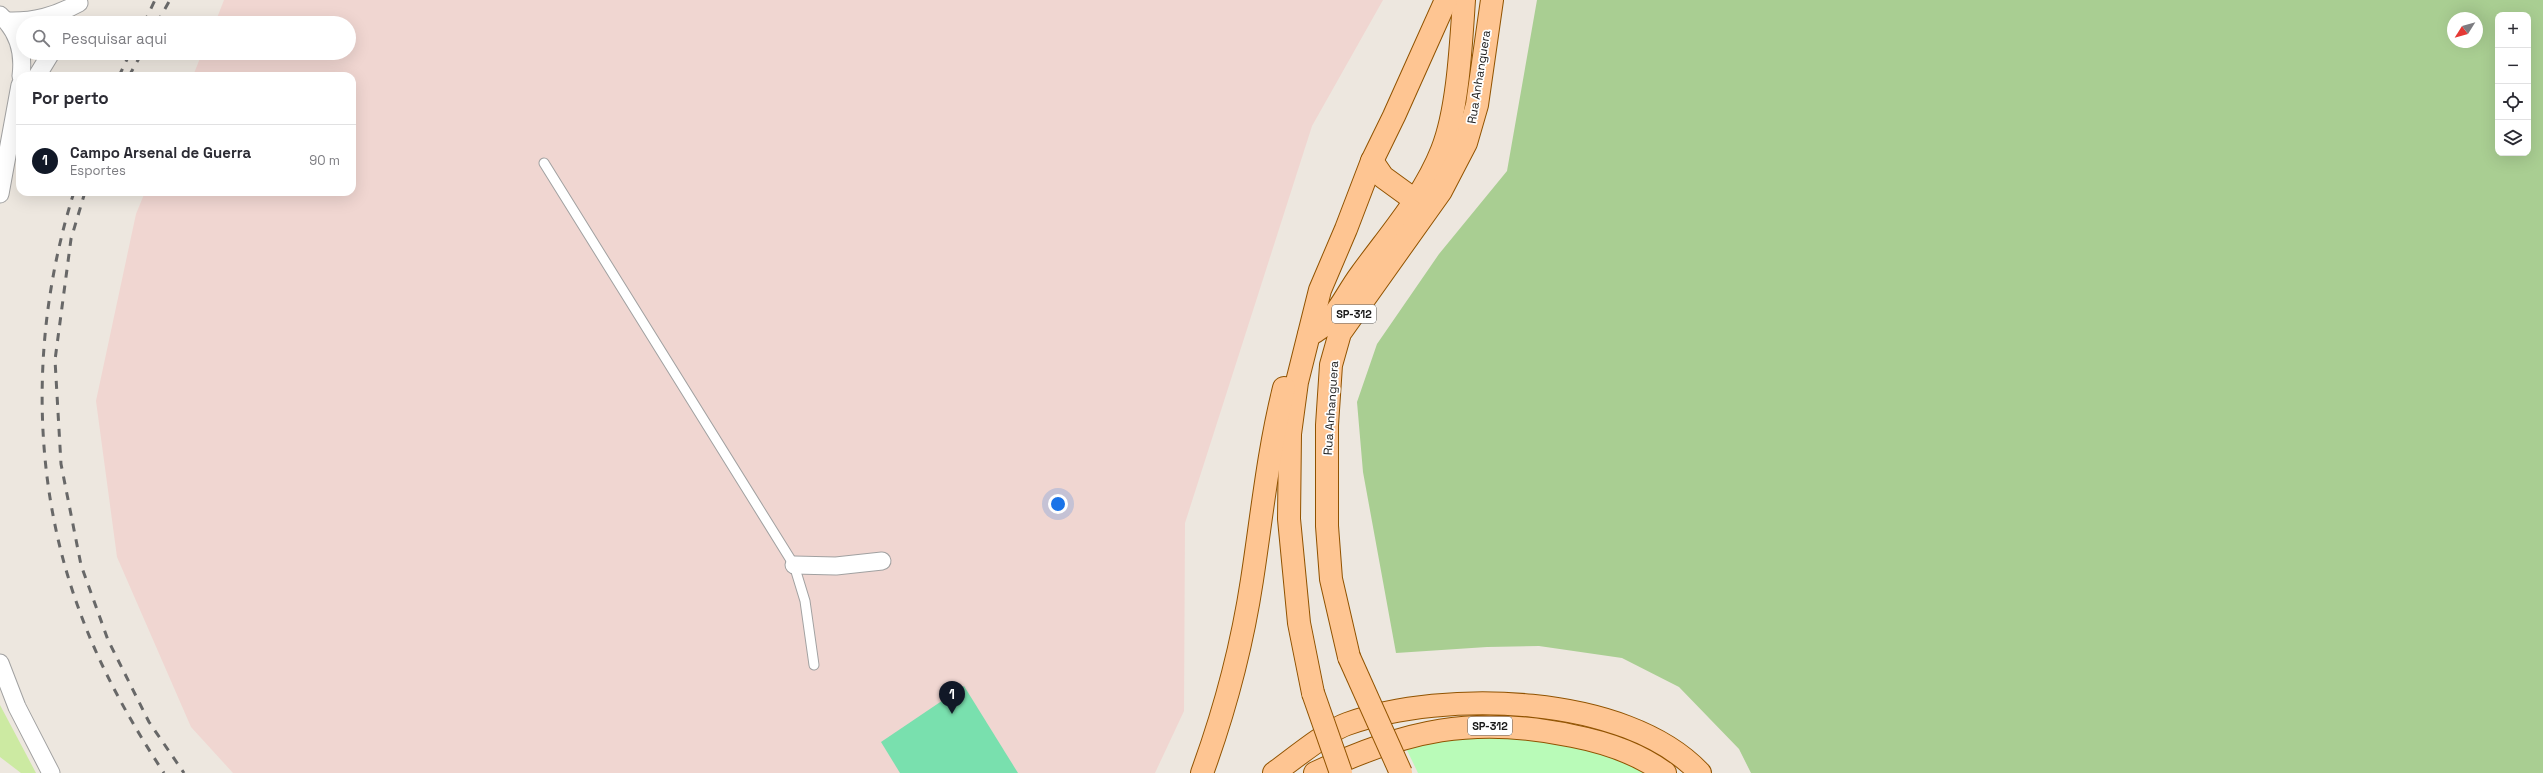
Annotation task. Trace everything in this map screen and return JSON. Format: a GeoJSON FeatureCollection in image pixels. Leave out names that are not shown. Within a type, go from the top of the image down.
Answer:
{"type":"FeatureCollection","features":[{"type":"Feature","properties":{"kind":"main road","name":"SP-312"},"geometry":{"type":"LineString","coordinates":[[1202,773],[1224,712],[1241,642],[1252,580],[1271,444],[1283,393],[1320,290],[1346,229],[1372,161],[1446,0]]}},
{"type":"Feature","properties":{"kind":"main road"},"geometry":{"type":"LineString","coordinates":[[1309,335],[1331,321],[1354,284],[1416,201],[1434,169],[1450,126],[1464,0]]}},
{"type":"Feature","properties":{"kind":"main road","name":"Rua Anhanguera"},"geometry":{"type":"LineString","coordinates":[[1401,773],[1349,657],[1331,579],[1328,534],[1327,425],[1331,365],[1340,333],[1441,191],[1455,168],[1472,126],[1492,0]]}},
{"type":"Feature","properties":{"kind":"main road"},"geometry":{"type":"LineString","coordinates":[[1372,161],[1383,177],[1416,201]]}},
{"type":"Feature","properties":{"kind":"main road"},"geometry":{"type":"LineString","coordinates":[[1416,201],[1441,191]]}},
{"type":"Feature","properties":{"kind":"main road"},"geometry":{"type":"LineString","coordinates":[[1320,290],[1297,382],[1290,434],[1289,519],[1299,623],[1313,693],[1341,773]]}},
{"type":"Feature","properties":{"kind":"main road"},"geometry":{"type":"LineString","coordinates":[[1274,773],[1345,724],[1388,712],[1416,708],[1508,703],[1562,709],[1644,733],[1677,752],[1700,773]]}},
{"type":"Feature","properties":{"kind":"main road","name":"SP-312"},"geometry":{"type":"LineString","coordinates":[[1315,773],[1356,754],[1424,732],[1498,726],[1536,728],[1599,742],[1653,764],[1665,773]]}},
{"type":"Feature","properties":{"kind":"street"},"geometry":{"type":"LineString","coordinates":[[51,16],[61,13],[80,2]]}},
{"type":"Feature","properties":{"kind":"street"},"geometry":{"type":"LineString","coordinates":[[72,16],[80,2]]}},
{"type":"Feature","properties":{"kind":"street"},"geometry":{"type":"LineString","coordinates":[[3,18],[16,19]]}},
{"type":"Feature","properties":{"kind":"street"},"geometry":{"type":"LineString","coordinates":[[3,18],[14,32],[16,37]]}},
{"type":"Feature","properties":{"kind":"street"},"geometry":{"type":"LineString","coordinates":[[21,60],[21,72]]}},
{"type":"Feature","properties":{"kind":"street"},"geometry":{"type":"LineString","coordinates":[[39,72],[47,60]]}},
{"type":"Feature","properties":{"kind":"street"},"geometry":{"type":"LineString","coordinates":[[0,194],[16,115]]}},
{"type":"Feature","properties":{"kind":"street"},"geometry":{"type":"LineString","coordinates":[[794,564],[836,566],[882,561]]}},
{"type":"Feature","properties":{"kind":"street"},"geometry":{"type":"LineString","coordinates":[[0,663],[19,712],[51,773]]}},
{"type":"Feature","properties":{"kind":"lane"},"geometry":{"type":"LineString","coordinates":[[544,164],[794,564],[805,601],[814,665]]}},
{"type":"Feature","properties":{"kind":"shaded area"},"geometry":{"type":"Polygon","coordinates":[[[224,0],[1383,0],[1312,126],[1185,523],[1184,711],[1155,773],[233,773],[191,727],[117,557],[96,401],[136,214],[143,196],[356,196],[356,72],[195,72],[199,60],[356,60],[356,16],[218,16],[224,0]]]}},
{"type":"Feature","properties":{"kind":"green space"},"geometry":{"type":"Polygon","coordinates":[[[1537,0],[2543,0],[2543,773],[1751,773],[1739,749],[1679,687],[1622,658],[1539,646],[1487,647],[1396,653],[1363,472],[1357,402],[1377,344],[1439,254],[1507,171],[1537,0]]]}},
{"type":"Feature","properties":{"kind":"green space"},"geometry":{"type":"Polygon","coordinates":[[[964,686],[1018,773],[900,773],[881,742],[964,686]]]}},
{"type":"Feature","properties":{"kind":"green space"},"geometry":{"type":"Polygon","coordinates":[[[0,705],[36,773],[21,773],[0,757],[0,705]]]}},
{"type":"Feature","properties":{"kind":"green space"},"geometry":{"type":"Polygon","coordinates":[[[1475,732],[1599,750],[1647,773],[1418,773],[1405,746],[1475,732]]]}},
{"type":"Feature","properties":{"kind":"railway"},"geometry":{"type":"LineString","coordinates":[[147,16],[155,0]]}},
{"type":"Feature","properties":{"kind":"railway"},"geometry":{"type":"LineString","coordinates":[[161,16],[170,0]]}},
{"type":"Feature","properties":{"kind":"railway"},"geometry":{"type":"LineString","coordinates":[[121,72],[127,60]]}},
{"type":"Feature","properties":{"kind":"railway"},"geometry":{"type":"LineString","coordinates":[[131,72],[138,60]]}},
{"type":"Feature","properties":{"kind":"railway"},"geometry":{"type":"LineString","coordinates":[[73,196],[60,242],[50,294],[44,346],[42,398],[44,451],[51,503],[62,554],[85,626],[115,691],[164,773]]}},
{"type":"Feature","properties":{"kind":"railway"},"geometry":{"type":"LineString","coordinates":[[84,196],[71,239],[55,360],[61,464],[81,565],[108,640],[149,722],[184,773]]}},
{"type":"Feature","properties":{"kind":"place","name":"Campo Arsenal de Guerra"},"geometry":{"type":"Point","coordinates":[952,714]}}]}
